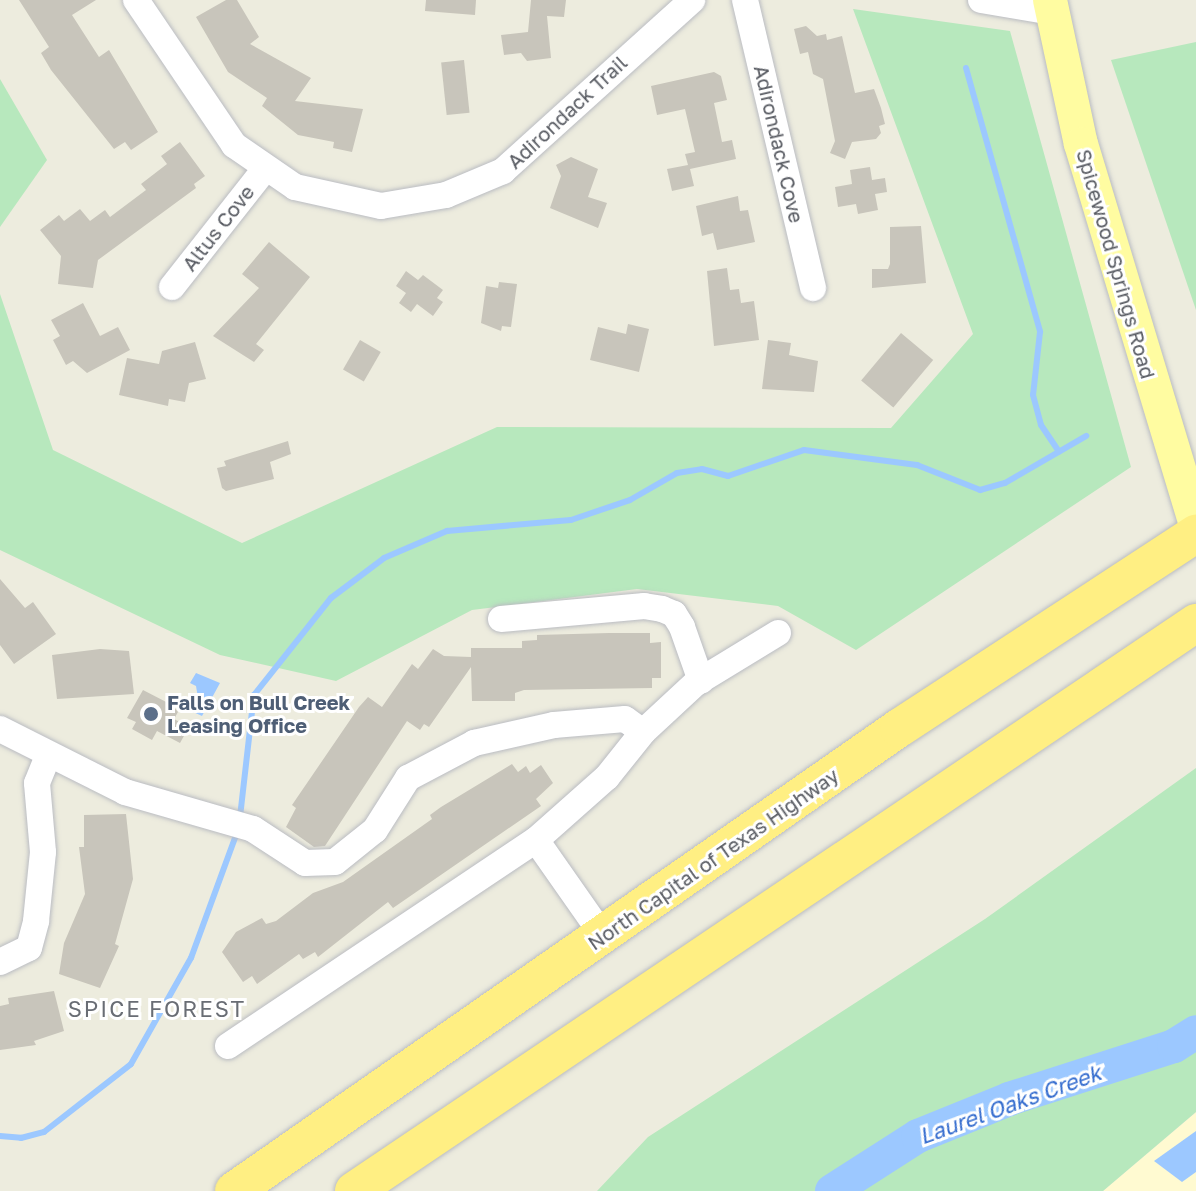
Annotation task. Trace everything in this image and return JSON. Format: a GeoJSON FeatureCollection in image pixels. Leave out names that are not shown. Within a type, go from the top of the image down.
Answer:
{"type":"FeatureCollection","features":[{"type":"Feature","properties":{"kind":"highway","name":"North Capital of Texas Highway"},"geometry":{"type":"LineString","coordinates":[[234,1191],[604,937],[899,728],[1196,534]]}},
{"type":"Feature","properties":{"kind":"highway"},"geometry":{"type":"LineString","coordinates":[[354,1191],[1196,623]]}},
{"type":"Feature","properties":{"kind":"highway"},"geometry":{"type":"LineString","coordinates":[[1131,667],[1196,659]]}},
{"type":"Feature","properties":{"kind":"main road","name":"Spicewood Springs Road"},"geometry":{"type":"LineString","coordinates":[[1051,6],[1081,144],[1196,524]]}},
{"type":"Feature","properties":{"kind":"street","name":"Adirondack Trail"},"geometry":{"type":"LineString","coordinates":[[136,0],[234,145],[264,170],[295,187],[381,206],[446,195],[503,171],[692,0]]}},
{"type":"Feature","properties":{"kind":"street","name":"Adirondack Cove"},"geometry":{"type":"LineString","coordinates":[[745,0],[813,288]]}},
{"type":"Feature","properties":{"kind":"street"},"geometry":{"type":"LineString","coordinates":[[981,0],[1051,6]]}},
{"type":"Feature","properties":{"kind":"street","name":"Altus Cove"},"geometry":{"type":"LineString","coordinates":[[172,287],[264,170]]}},
{"type":"Feature","properties":{"kind":"street"},"geometry":{"type":"LineString","coordinates":[[501,619],[644,606],[662,609],[674,614],[682,627],[701,681]]}},
{"type":"Feature","properties":{"kind":"street"},"geometry":{"type":"LineString","coordinates":[[228,1046],[536,840],[607,777],[643,732],[701,681],[778,633]]}},
{"type":"Feature","properties":{"kind":"street"},"geometry":{"type":"LineString","coordinates":[[1,732],[125,792],[201,812],[278,843],[305,863],[335,862],[375,830],[408,778],[474,743],[554,725],[625,719],[643,732]]}},
{"type":"Feature","properties":{"kind":"street"},"geometry":{"type":"LineString","coordinates":[[0,962],[29,948],[36,921],[43,852],[37,783],[49,754]]}},
{"type":"Feature","properties":{"kind":"street"},"geometry":{"type":"LineString","coordinates":[[536,840],[604,937]]}},
{"type":"Feature","properties":{"kind":"shaded area"},"geometry":{"type":"Polygon","coordinates":[[[1196,1112],[1196,1191],[1103,1191],[1194,1114],[1196,1112]]]}},
{"type":"Feature","properties":{"kind":"green space"},"geometry":{"type":"Polygon","coordinates":[[[853,9],[1010,31],[1131,467],[856,650],[778,606],[637,589],[472,610],[336,681],[220,655],[0,550],[0,294],[53,450],[242,543],[497,427],[891,428],[973,334],[853,9]]]}},
{"type":"Feature","properties":{"kind":"green space"},"geometry":{"type":"Polygon","coordinates":[[[1196,42],[1196,310],[1111,60],[1196,42]]]}},
{"type":"Feature","properties":{"kind":"green space"},"geometry":{"type":"Polygon","coordinates":[[[0,79],[47,160],[0,227],[0,79]]]}},
{"type":"Feature","properties":{"kind":"green space"},"geometry":{"type":"Polygon","coordinates":[[[1196,768],[1196,1112],[1103,1191],[597,1191],[648,1137],[985,919],[1196,768]]]}},
{"type":"Feature","properties":{"kind":"water"},"geometry":{"type":"Polygon","coordinates":[[[196,673],[220,683],[202,716],[191,711],[198,698],[196,686],[190,683],[196,673]]]}},
{"type":"Feature","properties":{"kind":"water"},"geometry":{"type":"Polygon","coordinates":[[[1196,1131],[1196,1172],[1182,1182],[1154,1161],[1196,1131]]]}},
{"type":"Feature","properties":{"kind":"building"},"geometry":{"type":"Polygon","coordinates":[[[19,0],[96,0],[72,15],[99,57],[109,50],[158,132],[131,150],[125,142],[114,149],[51,70],[41,53],[49,47],[19,0]]]}},
{"type":"Feature","properties":{"kind":"building"},"geometry":{"type":"Polygon","coordinates":[[[226,0],[237,0],[259,37],[250,44],[311,78],[295,101],[363,109],[352,152],[333,148],[334,142],[298,135],[262,106],[267,98],[228,72],[196,17],[226,0]]]}},
{"type":"Feature","properties":{"kind":"building"},"geometry":{"type":"Polygon","coordinates":[[[426,0],[476,0],[475,15],[425,11],[426,0]]]}},
{"type":"Feature","properties":{"kind":"building"},"geometry":{"type":"Polygon","coordinates":[[[531,0],[566,0],[564,17],[547,16],[551,58],[527,61],[521,53],[504,55],[501,35],[528,32],[531,0]]]}},
{"type":"Feature","properties":{"kind":"building"},"geometry":{"type":"Polygon","coordinates":[[[806,26],[817,36],[826,34],[827,40],[842,36],[855,93],[874,89],[881,108],[885,124],[879,126],[881,133],[876,139],[852,142],[845,159],[830,153],[835,141],[823,79],[813,74],[808,52],[800,54],[794,29],[806,26]]]}},
{"type":"Feature","properties":{"kind":"building"},"geometry":{"type":"Polygon","coordinates":[[[464,60],[470,113],[447,115],[441,62],[464,60]]]}},
{"type":"Feature","properties":{"kind":"building"},"geometry":{"type":"Polygon","coordinates":[[[714,72],[721,76],[727,100],[714,103],[722,142],[732,140],[736,159],[690,169],[694,186],[672,191],[667,169],[688,165],[685,154],[695,152],[685,109],[657,115],[651,86],[714,72]]]}},
{"type":"Feature","properties":{"kind":"building"},"geometry":{"type":"Polygon","coordinates":[[[180,142],[205,176],[194,184],[196,188],[98,260],[93,288],[58,284],[61,256],[40,230],[59,215],[64,221],[80,209],[90,221],[105,210],[110,217],[146,190],[141,184],[167,164],[161,156],[180,142]]]}},
{"type":"Feature","properties":{"kind":"building"},"geometry":{"type":"Polygon","coordinates":[[[571,157],[598,169],[588,197],[607,203],[598,228],[550,208],[561,176],[556,165],[571,157]]]}},
{"type":"Feature","properties":{"kind":"building"},"geometry":{"type":"Polygon","coordinates":[[[870,167],[872,180],[885,178],[887,192],[875,194],[878,210],[858,214],[856,204],[838,207],[835,187],[852,184],[850,170],[870,167]]]}},
{"type":"Feature","properties":{"kind":"building"},"geometry":{"type":"Polygon","coordinates":[[[738,196],[740,211],[748,210],[755,242],[717,250],[713,233],[702,236],[696,206],[738,196]]]}},
{"type":"Feature","properties":{"kind":"building"},"geometry":{"type":"Polygon","coordinates":[[[921,226],[926,283],[872,288],[872,269],[888,269],[890,264],[890,227],[921,226]]]}},
{"type":"Feature","properties":{"kind":"building"},"geometry":{"type":"Polygon","coordinates":[[[269,242],[310,277],[256,344],[264,350],[254,362],[213,336],[259,288],[242,274],[269,242]]]}},
{"type":"Feature","properties":{"kind":"building"},"geometry":{"type":"Polygon","coordinates":[[[727,268],[730,290],[739,289],[741,303],[754,301],[759,340],[714,346],[707,271],[727,268]]]}},
{"type":"Feature","properties":{"kind":"building"},"geometry":{"type":"Polygon","coordinates":[[[406,271],[418,280],[423,275],[443,290],[437,298],[443,302],[433,316],[417,304],[411,312],[399,303],[406,293],[396,286],[406,271]]]}},
{"type":"Feature","properties":{"kind":"building"},"geometry":{"type":"Polygon","coordinates":[[[499,282],[517,284],[511,327],[502,326],[501,331],[481,323],[486,286],[498,288],[499,282]]]}},
{"type":"Feature","properties":{"kind":"building"},"geometry":{"type":"Polygon","coordinates":[[[83,303],[100,336],[118,327],[130,350],[87,373],[73,361],[66,365],[53,340],[60,336],[51,320],[83,303]]]}},
{"type":"Feature","properties":{"kind":"building"},"geometry":{"type":"Polygon","coordinates":[[[628,324],[649,329],[639,372],[590,360],[598,327],[626,334],[628,324]]]}},
{"type":"Feature","properties":{"kind":"building"},"geometry":{"type":"Polygon","coordinates":[[[901,333],[933,360],[893,407],[861,380],[901,333]]]}},
{"type":"Feature","properties":{"kind":"building"},"geometry":{"type":"Polygon","coordinates":[[[360,340],[381,352],[364,381],[343,369],[360,340]]]}},
{"type":"Feature","properties":{"kind":"building"},"geometry":{"type":"Polygon","coordinates":[[[768,340],[791,343],[789,355],[818,361],[814,392],[762,389],[768,340]]]}},
{"type":"Feature","properties":{"kind":"building"},"geometry":{"type":"Polygon","coordinates":[[[195,342],[206,379],[189,383],[185,402],[169,399],[168,406],[119,395],[127,358],[159,364],[162,351],[195,342]]]}},
{"type":"Feature","properties":{"kind":"building"},"geometry":{"type":"Polygon","coordinates":[[[288,441],[291,454],[270,462],[274,479],[226,491],[222,488],[217,468],[226,466],[224,461],[288,441]]]}},
{"type":"Feature","properties":{"kind":"building"},"geometry":{"type":"Polygon","coordinates":[[[0,579],[25,608],[33,602],[56,634],[14,664],[0,645],[0,579]]]}},
{"type":"Feature","properties":{"kind":"building"},"geometry":{"type":"Polygon","coordinates":[[[650,633],[650,643],[661,642],[661,678],[652,678],[652,688],[524,690],[515,693],[515,701],[472,701],[471,667],[429,727],[424,724],[420,730],[407,721],[325,846],[314,847],[286,827],[296,808],[292,805],[359,707],[368,697],[382,707],[412,664],[418,669],[433,649],[444,656],[471,657],[471,648],[522,648],[522,641],[537,640],[537,635],[650,633]]]}},
{"type":"Feature","properties":{"kind":"building"},"geometry":{"type":"Polygon","coordinates":[[[100,649],[129,651],[134,694],[57,699],[52,655],[100,649]]]}},
{"type":"Feature","properties":{"kind":"building","name":"Falls on Bull Creek Leasing Office"},"geometry":{"type":"Polygon","coordinates":[[[143,690],[172,705],[178,712],[174,719],[189,727],[180,743],[157,731],[152,740],[132,729],[136,722],[127,718],[143,690]]]}},
{"type":"Feature","properties":{"kind":"building"},"geometry":{"type":"Polygon","coordinates":[[[512,764],[518,772],[526,766],[530,773],[541,765],[553,783],[536,799],[541,806],[393,908],[388,902],[318,957],[315,952],[303,959],[299,954],[257,984],[252,976],[243,982],[222,952],[236,932],[262,918],[266,924],[276,921],[313,893],[343,882],[432,819],[430,815],[441,807],[512,764]]]}},
{"type":"Feature","properties":{"kind":"building"},"geometry":{"type":"Polygon","coordinates":[[[126,814],[133,879],[115,944],[119,946],[100,988],[59,974],[64,943],[85,894],[79,847],[84,847],[84,815],[126,814]]]}},
{"type":"Feature","properties":{"kind":"building"},"geometry":{"type":"Polygon","coordinates":[[[54,991],[64,1031],[34,1041],[36,1045],[0,1050],[0,1006],[9,1004],[8,998],[54,991]]]}},
{"type":"Feature","properties":{"kind":"waterway"},"geometry":{"type":"LineString","coordinates":[[966,68],[1040,332],[1033,395],[1041,425],[1059,452]]}},
{"type":"Feature","properties":{"kind":"waterway"},"geometry":{"type":"LineString","coordinates":[[240,817],[254,695],[331,598],[384,558],[447,531],[571,520],[630,500],[677,473],[702,469],[728,476],[804,450],[917,465],[980,490],[1005,483],[1086,436]]}},
{"type":"Feature","properties":{"kind":"waterway"},"geometry":{"type":"LineString","coordinates":[[0,1136],[21,1138],[44,1132],[131,1064],[191,958],[237,832]]}},
{"type":"Feature","properties":{"kind":"waterway","name":"Laurel Oaks Creek"},"geometry":{"type":"LineString","coordinates":[[832,1191],[918,1136],[1009,1099],[1174,1046],[1196,1032]]}},
{"type":"Feature","properties":{"kind":"place","name":"Falls on Bull Creek Leasing Office"},"geometry":{"type":"Point","coordinates":[151,714]}},
{"type":"Feature","properties":{"kind":"district","name":"SPICE FOREST"},"geometry":{"type":"Point","coordinates":[157,1009]}}]}
